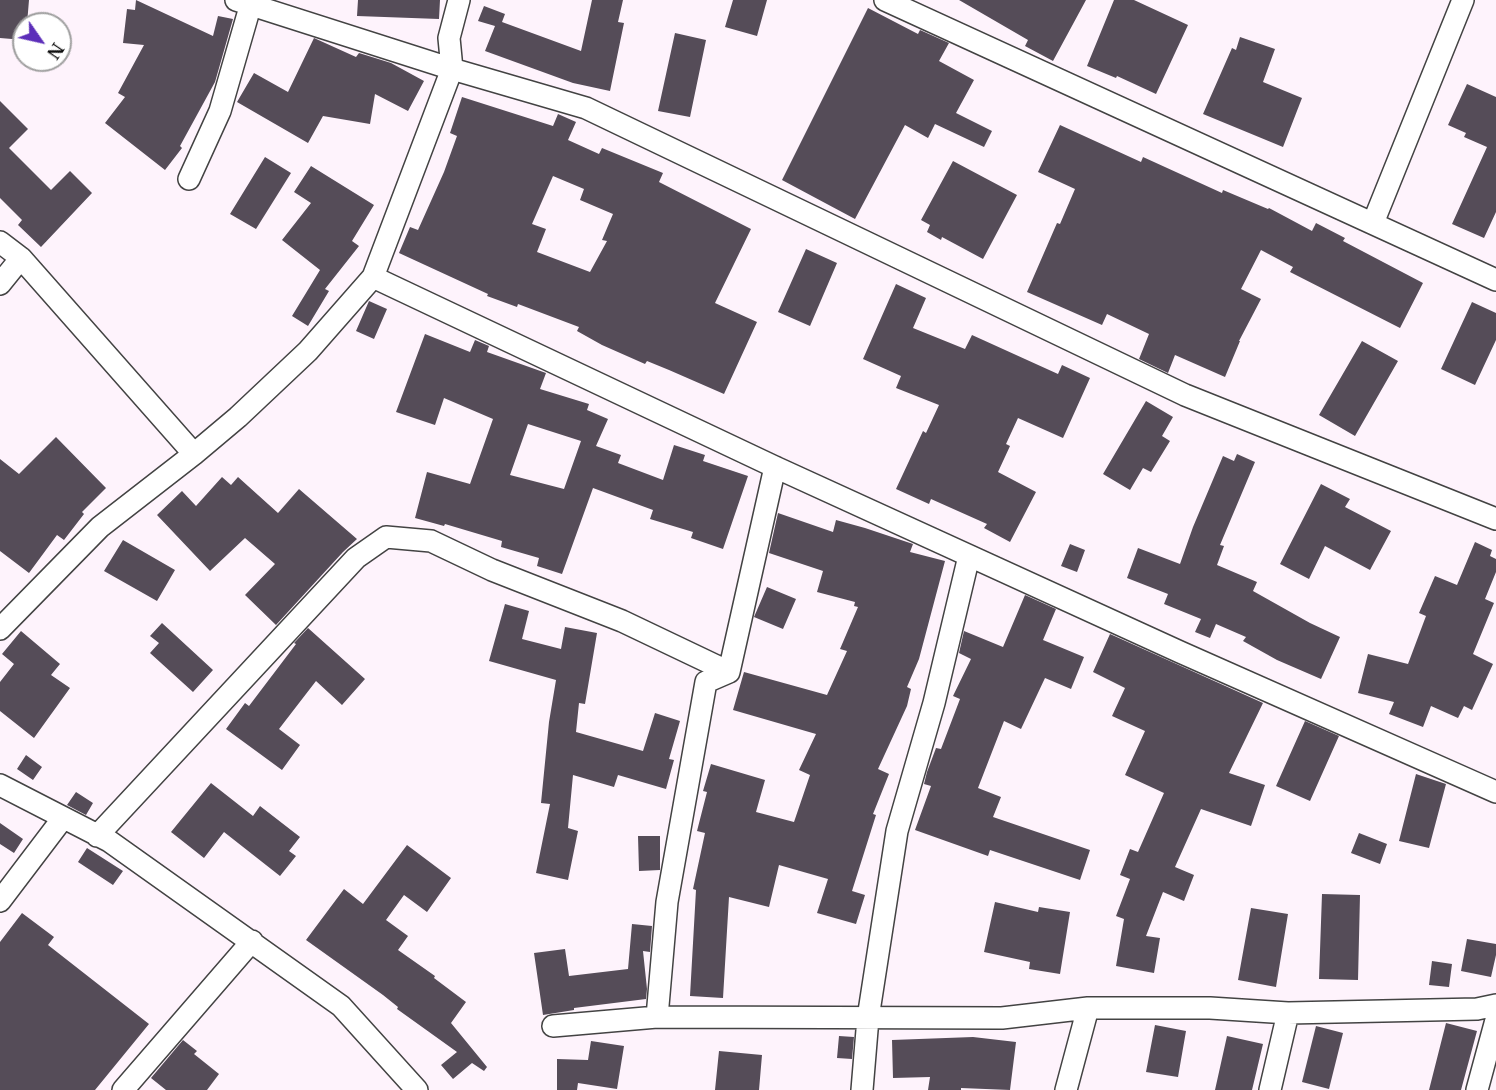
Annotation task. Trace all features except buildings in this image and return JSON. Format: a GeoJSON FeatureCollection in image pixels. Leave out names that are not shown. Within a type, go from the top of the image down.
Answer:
{"type":"FeatureCollection","features":[{"type":"Feature","properties":{"kind":"street"},"geometry":{"type":"LineString","coordinates":[[0,629],[100,526],[238,417],[308,351],[373,277],[452,69],[449,38],[459,0]]}},
{"type":"Feature","properties":{"kind":"street"},"geometry":{"type":"LineString","coordinates":[[885,0],[1496,280]]}},
{"type":"Feature","properties":{"kind":"street"},"geometry":{"type":"LineString","coordinates":[[189,179],[220,111],[247,1],[452,69],[586,108],[1185,395],[1496,519]]}},
{"type":"Feature","properties":{"kind":"street"},"geometry":{"type":"LineString","coordinates":[[1373,223],[1460,1]]}},
{"type":"Feature","properties":{"kind":"street"},"geometry":{"type":"LineString","coordinates":[[0,242],[21,258],[194,454]]}},
{"type":"Feature","properties":{"kind":"street"},"geometry":{"type":"LineString","coordinates":[[0,284],[21,258]]}},
{"type":"Feature","properties":{"kind":"street"},"geometry":{"type":"LineString","coordinates":[[373,277],[969,556],[1496,792]]}},
{"type":"Feature","properties":{"kind":"street"},"geometry":{"type":"LineString","coordinates":[[729,672],[775,467]]}},
{"type":"Feature","properties":{"kind":"street"},"geometry":{"type":"LineString","coordinates":[[97,836],[356,558],[386,537],[432,541],[492,570],[622,621],[729,672]]}},
{"type":"Feature","properties":{"kind":"street"},"geometry":{"type":"LineString","coordinates":[[862,1090],[868,1018],[897,831],[934,703],[969,556]]}},
{"type":"Feature","properties":{"kind":"street"},"geometry":{"type":"LineString","coordinates":[[657,1017],[667,902],[706,682],[729,672]]}},
{"type":"Feature","properties":{"kind":"street"},"geometry":{"type":"LineString","coordinates":[[0,785],[109,841],[342,1006],[417,1090]]}},
{"type":"Feature","properties":{"kind":"street"},"geometry":{"type":"LineString","coordinates":[[0,901],[63,818]]}},
{"type":"Feature","properties":{"kind":"street"},"geometry":{"type":"LineString","coordinates":[[123,1090],[252,941]]}},
{"type":"Feature","properties":{"kind":"street"},"geometry":{"type":"LineString","coordinates":[[552,1026],[657,1017],[1002,1018],[1088,1008],[1210,1008],[1288,1013],[1477,1009],[1496,1005]]}},
{"type":"Feature","properties":{"kind":"street"},"geometry":{"type":"LineString","coordinates":[[1066,1090],[1088,1008]]}},
{"type":"Feature","properties":{"kind":"street"},"geometry":{"type":"LineString","coordinates":[[1270,1090],[1288,1013]]}},
{"type":"Feature","properties":{"kind":"street"},"geometry":{"type":"LineString","coordinates":[[1478,1090],[1496,1020]]}}]}
